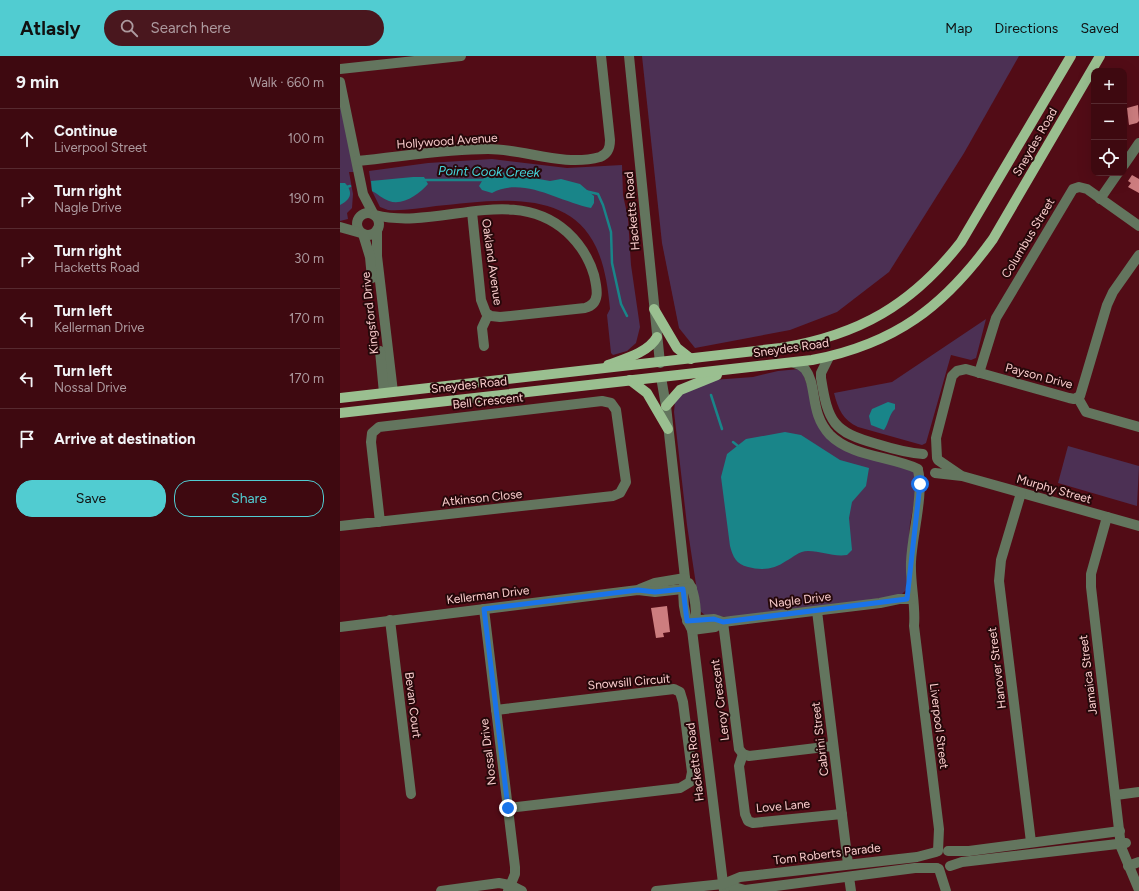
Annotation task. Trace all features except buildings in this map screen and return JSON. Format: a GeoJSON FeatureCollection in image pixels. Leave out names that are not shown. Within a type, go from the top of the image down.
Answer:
{"type":"FeatureCollection","features":[{"type":"Feature","properties":{"kind":"main road","name":"Sneydes Road"},"geometry":{"type":"LineString","coordinates":[[340,398],[660,363],[781,348],[811,343],[839,334],[868,322],[894,307],[920,286],[941,266],[961,242],[1072,56]]}},
{"type":"Feature","properties":{"kind":"main road","name":"Sneydes Road"},"geometry":{"type":"LineString","coordinates":[[340,413],[794,363],[829,357],[870,343],[907,325],[934,305],[963,278],[993,239],[1100,56]]}},
{"type":"Feature","properties":{"kind":"main road"},"geometry":{"type":"LineString","coordinates":[[654,309],[677,348],[692,359]]}},
{"type":"Feature","properties":{"kind":"main road"},"geometry":{"type":"LineString","coordinates":[[597,370],[645,349],[653,343],[657,337]]}},
{"type":"Feature","properties":{"kind":"main road"},"geometry":{"type":"LineString","coordinates":[[660,363],[661,378]]}},
{"type":"Feature","properties":{"kind":"main road"},"geometry":{"type":"LineString","coordinates":[[666,406],[680,390],[732,369]]}},
{"type":"Feature","properties":{"kind":"main road"},"geometry":{"type":"LineString","coordinates":[[630,380],[646,393],[668,429]]}},
{"type":"Feature","properties":{"kind":"main road"},"geometry":{"type":"LineString","coordinates":[[388,393],[390,407]]}},
{"type":"Feature","properties":{"kind":"street"},"geometry":{"type":"LineString","coordinates":[[340,69],[461,56]]}},
{"type":"Feature","properties":{"kind":"street","name":"Hollywood Avenue"},"geometry":{"type":"LineString","coordinates":[[357,162],[487,149],[509,150],[565,159],[604,155],[608,151],[610,140],[601,56]]}},
{"type":"Feature","properties":{"kind":"street","name":"Hacketts Road"},"geometry":{"type":"LineString","coordinates":[[629,56],[660,363]]}},
{"type":"Feature","properties":{"kind":"street"},"geometry":{"type":"LineString","coordinates":[[340,82],[363,194],[379,222],[377,230]]}},
{"type":"Feature","properties":{"kind":"street"},"geometry":{"type":"LineString","coordinates":[[1127,161],[1139,143]]}},
{"type":"Feature","properties":{"kind":"street"},"geometry":{"type":"LineString","coordinates":[[1100,199],[1116,176]]}},
{"type":"Feature","properties":{"kind":"street","name":"Columbus Street"},"geometry":{"type":"LineString","coordinates":[[979,373],[996,318],[1071,191],[1076,187],[1082,187],[1139,226]]}},
{"type":"Feature","properties":{"kind":"street"},"geometry":{"type":"LineString","coordinates":[[362,233],[357,226],[363,194]]}},
{"type":"Feature","properties":{"kind":"street","name":"Oakland Avenue"},"geometry":{"type":"LineString","coordinates":[[506,209],[523,210],[545,217],[565,230],[581,247],[591,266],[597,292],[596,300],[591,306],[500,317],[488,315],[482,306],[472,212],[506,209]]}},
{"type":"Feature","properties":{"kind":"street"},"geometry":{"type":"LineString","coordinates":[[340,226],[362,233],[372,234],[377,230],[400,220],[472,212]]}},
{"type":"Feature","properties":{"kind":"street"},"geometry":{"type":"LineString","coordinates":[[340,226],[368,213],[400,220]]}},
{"type":"Feature","properties":{"kind":"street","name":"Kingsford Drive"},"geometry":{"type":"LineString","coordinates":[[377,230],[377,256],[388,393]]}},
{"type":"Feature","properties":{"kind":"street","name":"Kingsford Drive"},"geometry":{"type":"LineString","coordinates":[[362,233],[370,262],[388,393]]}},
{"type":"Feature","properties":{"kind":"street","name":"Payson Drive"},"geometry":{"type":"LineString","coordinates":[[937,459],[936,438],[954,374],[962,369],[1069,398],[1078,398],[1083,392],[1108,302],[1139,255]]}},
{"type":"Feature","properties":{"kind":"street","name":"Oakland Avenue"},"geometry":{"type":"LineString","coordinates":[[484,346],[482,328],[488,315]]}},
{"type":"Feature","properties":{"kind":"street"},"geometry":{"type":"LineString","coordinates":[[794,363],[802,366],[808,375],[817,415],[825,429],[832,437],[852,449],[904,463],[926,475],[933,474],[938,468],[937,459],[931,454],[910,454],[858,439],[847,434],[838,427],[827,408],[821,378],[821,373],[829,357]]}},
{"type":"Feature","properties":{"kind":"street","name":"Hacketts Road"},"geometry":{"type":"LineString","coordinates":[[661,378],[666,406],[685,578],[688,589],[723,888]]}},
{"type":"Feature","properties":{"kind":"street"},"geometry":{"type":"LineString","coordinates":[[1078,398],[1086,412],[1139,427]]}},
{"type":"Feature","properties":{"kind":"street","name":"Bell Crescent"},"geometry":{"type":"LineString","coordinates":[[380,522],[371,440],[372,433],[376,428],[386,425],[608,402],[613,406],[617,414],[626,482],[624,488]]}},
{"type":"Feature","properties":{"kind":"street","name":"Payson Drive"},"geometry":{"type":"LineString","coordinates":[[925,454],[936,438]]}},
{"type":"Feature","properties":{"kind":"street"},"geometry":{"type":"LineString","coordinates":[[918,470],[917,461],[925,454]]}},
{"type":"Feature","properties":{"kind":"street","name":"Murphy Street"},"geometry":{"type":"LineString","coordinates":[[937,459],[962,476]]}},
{"type":"Feature","properties":{"kind":"street","name":"Liverpool Street"},"geometry":{"type":"LineString","coordinates":[[918,470],[920,491],[913,537],[911,575],[913,587],[909,600],[915,612],[914,626],[942,851]]}},
{"type":"Feature","properties":{"kind":"street","name":"Liverpool Street"},"geometry":{"type":"LineString","coordinates":[[920,491],[933,474]]}},
{"type":"Feature","properties":{"kind":"street","name":"Murphy Street"},"geometry":{"type":"LineString","coordinates":[[933,474],[962,476],[1139,526]]}},
{"type":"Feature","properties":{"kind":"street","name":"Atkinson Close"},"geometry":{"type":"LineString","coordinates":[[340,526],[613,496],[620,493],[624,488]]}},
{"type":"Feature","properties":{"kind":"street","name":"Hanover Street"},"geometry":{"type":"LineString","coordinates":[[1021,493],[1001,560],[1000,581],[1031,842]]}},
{"type":"Feature","properties":{"kind":"street","name":"Jamaica Street"},"geometry":{"type":"LineString","coordinates":[[1107,518],[1091,574],[1091,587],[1120,831]]}},
{"type":"Feature","properties":{"kind":"street","name":"Kellerman Drive"},"geometry":{"type":"LineString","coordinates":[[638,590],[655,583],[685,578]]}},
{"type":"Feature","properties":{"kind":"street","name":"Kellerman Drive"},"geometry":{"type":"LineString","coordinates":[[340,627],[638,590],[655,592],[688,589]]}},
{"type":"Feature","properties":{"kind":"street","name":"Nagle Drive"},"geometry":{"type":"LineString","coordinates":[[692,624],[714,619],[723,622],[880,603],[891,600],[909,600]]}},
{"type":"Feature","properties":{"kind":"street","name":"Nossal Drive"},"geometry":{"type":"LineString","coordinates":[[484,609],[515,867],[515,874],[508,889]]}},
{"type":"Feature","properties":{"kind":"street","name":"Cabrini Street"},"geometry":{"type":"LineString","coordinates":[[817,611],[848,864]]}},
{"type":"Feature","properties":{"kind":"street","name":"Bevan Court"},"geometry":{"type":"LineString","coordinates":[[390,620],[411,794]]}},
{"type":"Feature","properties":{"kind":"street","name":"Leroy Crescent"},"geometry":{"type":"LineString","coordinates":[[723,622],[739,749],[743,754],[749,756],[833,746]]}},
{"type":"Feature","properties":{"kind":"street","name":"Snowsill Circuit"},"geometry":{"type":"LineString","coordinates":[[496,710],[674,689],[680,692],[683,702],[691,764],[691,781],[683,787],[508,808]]}},
{"type":"Feature","properties":{"kind":"street","name":"Love Lane"},"geometry":{"type":"LineString","coordinates":[[743,754],[739,766],[745,814],[748,821],[753,823],[842,814]]}},
{"type":"Feature","properties":{"kind":"street"},"geometry":{"type":"LineString","coordinates":[[1116,795],[1139,792]]}},
{"type":"Feature","properties":{"kind":"street"},"geometry":{"type":"LineString","coordinates":[[1120,831],[1123,843],[1134,864],[1139,878]]}},
{"type":"Feature","properties":{"kind":"street","name":"Tom Roberts Parade"},"geometry":{"type":"LineString","coordinates":[[723,888],[740,877],[923,856],[942,851],[969,851],[1120,831]]}},
{"type":"Feature","properties":{"kind":"street","name":"Tom Roberts Parade"},"geometry":{"type":"LineString","coordinates":[[656,891],[723,888],[756,890],[915,868],[943,867],[962,862],[1123,843]]}},
{"type":"Feature","properties":{"kind":"street"},"geometry":{"type":"LineString","coordinates":[[943,867],[953,860],[942,851],[932,860],[943,867],[946,889]]}},
{"type":"Feature","properties":{"kind":"street"},"geometry":{"type":"LineString","coordinates":[[1134,864],[1139,890]]}},
{"type":"Feature","properties":{"kind":"street"},"geometry":{"type":"LineString","coordinates":[[849,877],[851,891]]}},
{"type":"Feature","properties":{"kind":"street"},"geometry":{"type":"LineString","coordinates":[[441,891],[499,883],[508,889],[522,891]]}},
{"type":"Feature","properties":{"kind":"shaded area"},"geometry":{"type":"Polygon","coordinates":[[[642,56],[1019,56],[964,153],[889,272],[837,312],[790,330],[695,348],[679,328],[662,243],[642,56]]]}},
{"type":"Feature","properties":{"kind":"shaded area"},"geometry":{"type":"Polygon","coordinates":[[[340,101],[354,172],[349,172],[353,194],[352,208],[347,213],[348,219],[340,221],[340,101]]]}},
{"type":"Feature","properties":{"kind":"shaded area"},"geometry":{"type":"Polygon","coordinates":[[[492,159],[567,168],[622,165],[623,195],[628,218],[631,265],[640,327],[636,343],[627,351],[613,355],[611,353],[607,315],[610,309],[602,262],[596,247],[583,228],[567,214],[547,206],[525,202],[503,201],[479,202],[406,210],[388,210],[380,207],[372,191],[369,171],[428,163],[492,159]]]}},
{"type":"Feature","properties":{"kind":"shaded area"},"geometry":{"type":"Polygon","coordinates":[[[986,319],[976,358],[971,360],[951,355],[926,443],[922,445],[858,427],[848,421],[842,413],[837,404],[834,393],[892,382],[986,319]]]}},
{"type":"Feature","properties":{"kind":"shaded area"},"geometry":{"type":"Polygon","coordinates":[[[799,369],[802,371],[824,432],[914,470],[918,483],[910,523],[906,590],[900,596],[735,617],[706,616],[700,611],[687,525],[674,412],[675,401],[679,395],[713,380],[753,377],[778,371],[799,369]]]}},
{"type":"Feature","properties":{"kind":"shaded area"},"geometry":{"type":"Polygon","coordinates":[[[1068,446],[1139,466],[1137,506],[1058,483],[1068,446]]]}},
{"type":"Feature","properties":{"kind":"water"},"geometry":{"type":"Polygon","coordinates":[[[499,172],[550,181],[561,179],[580,184],[594,196],[594,203],[591,208],[542,192],[516,187],[492,193],[482,190],[479,186],[485,176],[499,172]]]}},
{"type":"Feature","properties":{"kind":"water"},"geometry":{"type":"Polygon","coordinates":[[[424,177],[428,184],[420,192],[400,202],[389,201],[372,191],[371,181],[424,177]]]}},
{"type":"Feature","properties":{"kind":"water"},"geometry":{"type":"Polygon","coordinates":[[[340,183],[345,183],[348,187],[350,196],[340,205],[340,183]]]}},
{"type":"Feature","properties":{"kind":"water"},"geometry":{"type":"Polygon","coordinates":[[[888,402],[895,404],[895,409],[891,413],[884,430],[871,425],[869,416],[872,409],[888,402]]]}},
{"type":"Feature","properties":{"kind":"water"},"geometry":{"type":"Polygon","coordinates":[[[785,432],[801,435],[840,460],[869,468],[866,486],[852,502],[849,518],[852,550],[847,555],[832,555],[805,551],[799,553],[782,564],[773,567],[758,569],[744,566],[736,560],[732,554],[730,546],[721,477],[727,454],[746,439],[785,432]]]}},
{"type":"Feature","properties":{"kind":"waterway","name":"Point Cook Creek"},"geometry":{"type":"LineString","coordinates":[[423,180],[486,180]]}},
{"type":"Feature","properties":{"kind":"waterway","name":"Point Cook Creek"},"geometry":{"type":"LineString","coordinates":[[340,189],[350,186]]}},
{"type":"Feature","properties":{"kind":"waterway","name":"Point Cook Creek"},"geometry":{"type":"LineString","coordinates":[[585,191],[598,194],[603,205],[611,232],[612,263],[621,304],[627,316]]}},
{"type":"Feature","properties":{"kind":"waterway","name":"Point Cook Creek"},"geometry":{"type":"LineString","coordinates":[[711,395],[722,429]]}},
{"type":"Feature","properties":{"kind":"waterway","name":"Point Cook Creek"},"geometry":{"type":"LineString","coordinates":[[733,442],[738,446]]}},
{"type":"Feature","properties":{"kind":"route"},"geometry":{"type":"LineString","coordinates":[[508,808],[484,609],[638,590],[655,592],[683,589],[687,621],[714,619],[723,622],[907,599],[911,575],[910,564],[920,484]]}}]}
